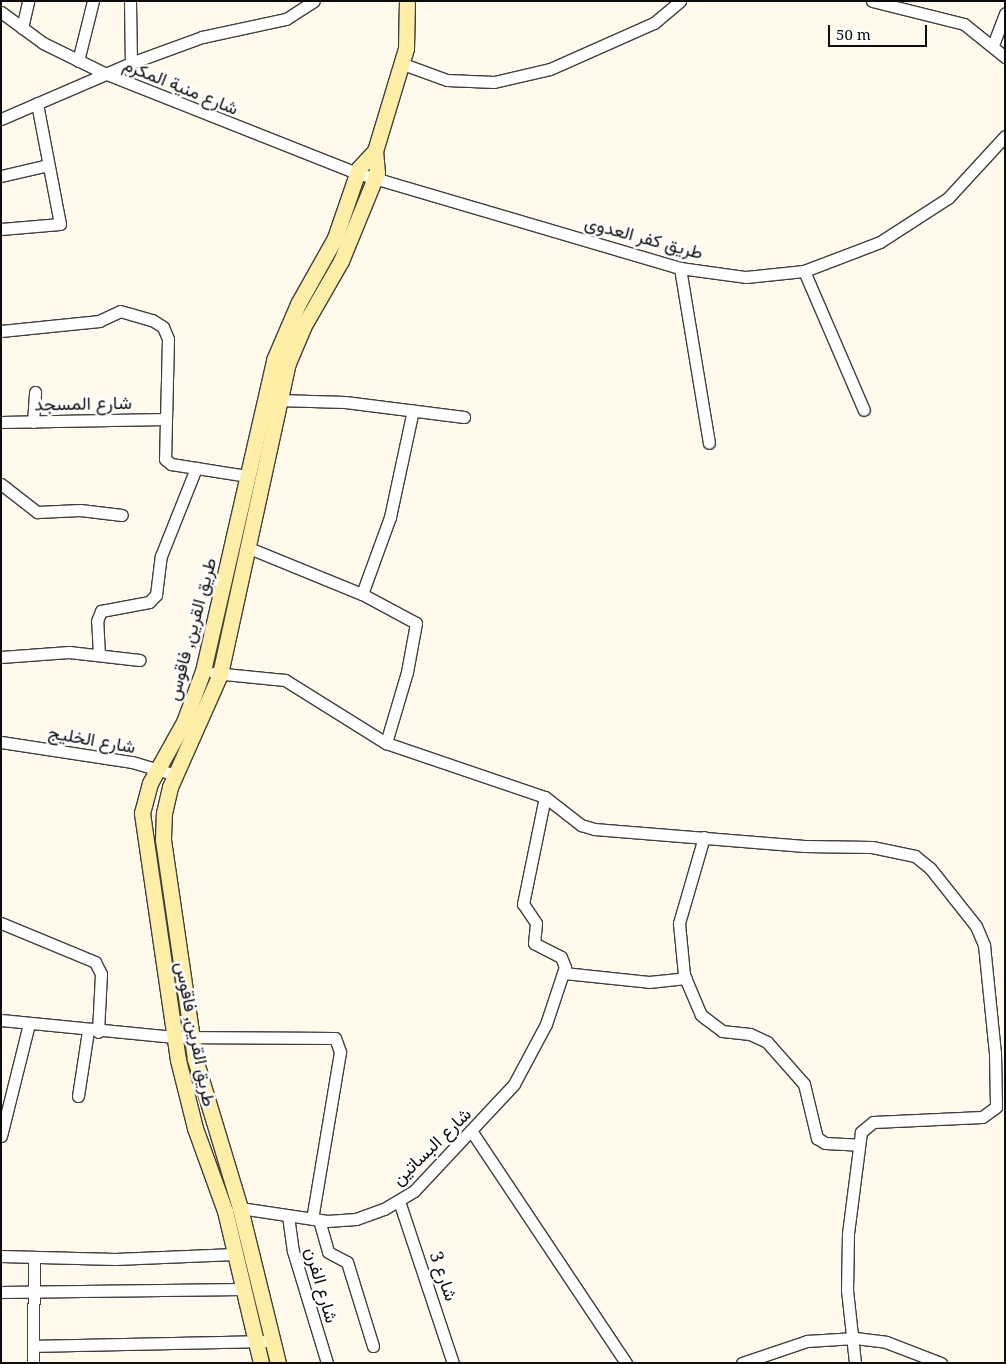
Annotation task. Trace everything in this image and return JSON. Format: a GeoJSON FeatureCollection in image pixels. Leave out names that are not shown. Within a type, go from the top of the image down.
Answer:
{"type":"FeatureCollection","features":[{"type":"Feature","properties":{"kind":"main road","name":"طريق القرين, فاقوس"},"geometry":{"type":"LineString","coordinates":[[278,1363],[240,1208],[205,1102],[191,1037],[163,832],[166,800],[220,674],[260,501],[277,400],[295,344],[341,261],[375,179],[375,151],[403,64],[407,1]]}},
{"type":"Feature","properties":{"kind":"main road","name":"طريق القرين, فاقوس"},"geometry":{"type":"LineString","coordinates":[[261,1363],[225,1212],[189,1106],[174,1037],[142,828],[145,798],[156,770],[184,722],[203,671],[244,499],[274,360],[298,304],[335,238],[357,173],[375,151]]}},
{"type":"Feature","properties":{"kind":"main road"},"geometry":{"type":"LineString","coordinates":[[244,499],[260,501]]}},
{"type":"Feature","properties":{"kind":"main road"},"geometry":{"type":"LineString","coordinates":[[223,587],[239,591]]}},
{"type":"Feature","properties":{"kind":"street"},"geometry":{"type":"LineString","coordinates":[[22,28],[28,1]]}},
{"type":"Feature","properties":{"kind":"street"},"geometry":{"type":"LineString","coordinates":[[78,61],[93,1]]}},
{"type":"Feature","properties":{"kind":"street"},"geometry":{"type":"LineString","coordinates":[[130,1],[131,63]]}},
{"type":"Feature","properties":{"kind":"street"},"geometry":{"type":"LineString","coordinates":[[1,119],[104,73],[202,37],[286,19],[314,1]]}},
{"type":"Feature","properties":{"kind":"street"},"geometry":{"type":"LineString","coordinates":[[403,64],[446,80],[494,82],[550,69],[654,23],[680,1]]}},
{"type":"Feature","properties":{"kind":"street"},"geometry":{"type":"LineString","coordinates":[[872,1],[964,24],[993,45],[1005,57]]}},
{"type":"Feature","properties":{"kind":"street","name":"شارع منية المكرم"},"geometry":{"type":"LineString","coordinates":[[1,12],[22,28],[78,61],[104,73],[357,173]]}},
{"type":"Feature","properties":{"kind":"street"},"geometry":{"type":"LineString","coordinates":[[993,45],[1005,14]]}},
{"type":"Feature","properties":{"kind":"street"},"geometry":{"type":"LineString","coordinates":[[1,229],[60,224],[37,103]]}},
{"type":"Feature","properties":{"kind":"street","name":"طريق كفر العدوى"},"geometry":{"type":"LineString","coordinates":[[357,173],[680,268],[746,277],[804,271],[880,242],[906,227],[948,198],[1005,136]]}},
{"type":"Feature","properties":{"kind":"street"},"geometry":{"type":"LineString","coordinates":[[1,176],[48,164]]}},
{"type":"Feature","properties":{"kind":"street"},"geometry":{"type":"LineString","coordinates":[[680,268],[709,443]]}},
{"type":"Feature","properties":{"kind":"street"},"geometry":{"type":"LineString","coordinates":[[804,271],[864,410]]}},
{"type":"Feature","properties":{"kind":"street"},"geometry":{"type":"LineString","coordinates":[[1,332],[99,322],[120,311],[152,320],[163,327],[168,339],[166,459],[171,464],[248,476]]}},
{"type":"Feature","properties":{"kind":"street"},"geometry":{"type":"LineString","coordinates":[[33,422],[35,392]]}},
{"type":"Feature","properties":{"kind":"street"},"geometry":{"type":"LineString","coordinates":[[277,400],[413,410],[464,417]]}},
{"type":"Feature","properties":{"kind":"street"},"geometry":{"type":"LineString","coordinates":[[362,594],[390,516],[413,410]]}},
{"type":"Feature","properties":{"kind":"street","name":"شارع المسجد"},"geometry":{"type":"LineString","coordinates":[[1,422],[166,419]]}},
{"type":"Feature","properties":{"kind":"street"},"geometry":{"type":"LineString","coordinates":[[99,655],[97,622],[101,610],[149,602],[156,595],[162,556],[196,468]]}},
{"type":"Feature","properties":{"kind":"street"},"geometry":{"type":"LineString","coordinates":[[1,484],[37,512],[80,510],[122,515]]}},
{"type":"Feature","properties":{"kind":"street"},"geometry":{"type":"LineString","coordinates":[[249,548],[362,594],[412,619],[417,627],[386,743]]}},
{"type":"Feature","properties":{"kind":"street"},"geometry":{"type":"LineString","coordinates":[[1,657],[57,652],[140,660]]}},
{"type":"Feature","properties":{"kind":"street"},"geometry":{"type":"LineString","coordinates":[[203,671],[220,674],[261,675],[285,680],[386,743],[545,798],[572,819],[594,829],[704,836],[820,847],[872,847],[915,856],[930,868],[976,926],[984,945],[995,1053],[996,1107],[982,1117],[874,1122],[861,1132],[848,1234],[847,1290],[855,1338],[855,1363]]}},
{"type":"Feature","properties":{"kind":"street","name":"شارع الخليج"},"geometry":{"type":"LineString","coordinates":[[1,742],[176,775]]}},
{"type":"Feature","properties":{"kind":"street"},"geometry":{"type":"LineString","coordinates":[[545,798],[523,904],[536,923],[534,943],[562,957],[564,973],[649,982],[686,978]]}},
{"type":"Feature","properties":{"kind":"street"},"geometry":{"type":"LineString","coordinates":[[704,836],[678,923],[686,978],[706,1022],[722,1031],[763,1039],[804,1084],[818,1138],[825,1143],[859,1145]]}},
{"type":"Feature","properties":{"kind":"street"},"geometry":{"type":"LineString","coordinates":[[1,923],[95,962],[101,974],[93,1032],[78,1096]]}},
{"type":"Feature","properties":{"kind":"street","name":"شارع البساتين"},"geometry":{"type":"LineString","coordinates":[[240,1208],[316,1219],[356,1219],[399,1201],[414,1191],[472,1132],[526,1066],[564,973]]}},
{"type":"Feature","properties":{"kind":"street"},"geometry":{"type":"LineString","coordinates":[[1,1020],[93,1032],[174,1037],[298,1035],[330,1037],[338,1042],[316,1219],[328,1252],[347,1262],[373,1346]]}},
{"type":"Feature","properties":{"kind":"street"},"geometry":{"type":"LineString","coordinates":[[1,1136],[29,1024]]}},
{"type":"Feature","properties":{"kind":"street"},"geometry":{"type":"LineString","coordinates":[[472,1132],[626,1363]]}},
{"type":"Feature","properties":{"kind":"street","name":"شارع 3"},"geometry":{"type":"LineString","coordinates":[[399,1201],[452,1363]]}},
{"type":"Feature","properties":{"kind":"street","name":"شارع الفرن"},"geometry":{"type":"LineString","coordinates":[[288,1216],[299,1273],[327,1363]]}},
{"type":"Feature","properties":{"kind":"street"},"geometry":{"type":"LineString","coordinates":[[1,1256],[34,1258],[235,1254]]}},
{"type":"Feature","properties":{"kind":"street"},"geometry":{"type":"LineString","coordinates":[[33,1363],[34,1258]]}},
{"type":"Feature","properties":{"kind":"street"},"geometry":{"type":"LineString","coordinates":[[1,1292],[243,1289]]}},
{"type":"Feature","properties":{"kind":"street"},"geometry":{"type":"LineString","coordinates":[[742,1363],[807,1342],[855,1338],[886,1342],[940,1363]]}},
{"type":"Feature","properties":{"kind":"street"},"geometry":{"type":"LineString","coordinates":[[34,1346],[273,1341]]}}]}
